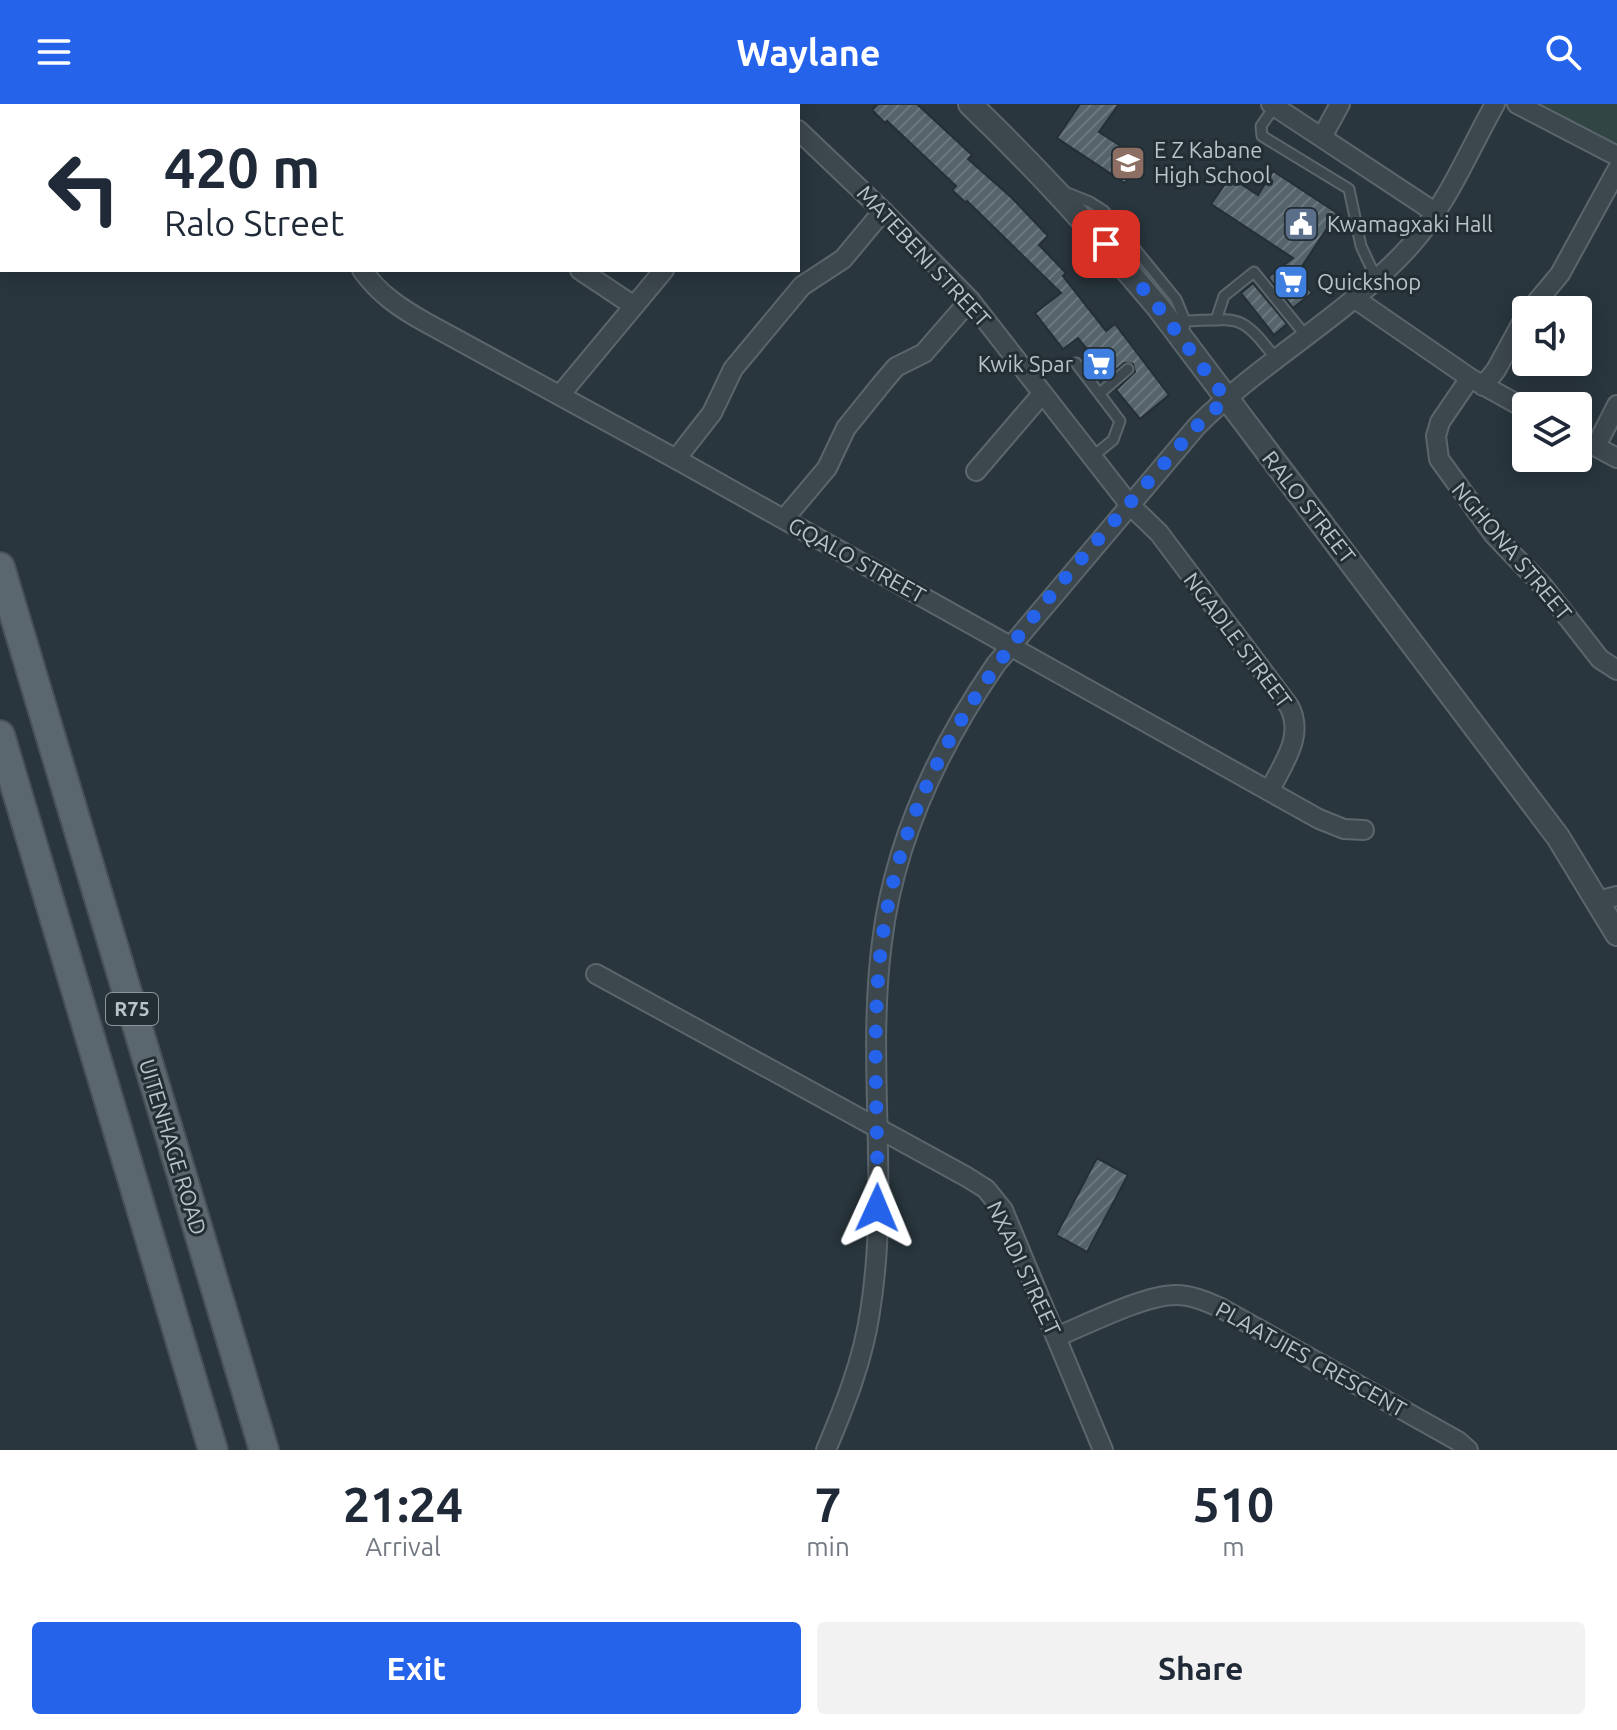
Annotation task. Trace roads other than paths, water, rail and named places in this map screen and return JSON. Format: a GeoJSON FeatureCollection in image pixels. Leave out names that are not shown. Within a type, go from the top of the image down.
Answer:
{"type":"FeatureCollection","features":[{"type":"Feature","properties":{"kind":"main road","name":"UITENHAGE ROAD"},"geometry":{"type":"LineString","coordinates":[[0,567],[264,1450]]}},
{"type":"Feature","properties":{"kind":"main road","name":"R75"},"geometry":{"type":"LineString","coordinates":[[0,735],[213,1450]]}},
{"type":"Feature","properties":{"kind":"street","name":"RALO STREET"},"geometry":{"type":"LineString","coordinates":[[970,104],[1058,190],[1184,331],[1226,399],[1549,825],[1608,898],[1617,934]]}},
{"type":"Feature","properties":{"kind":"street"},"geometry":{"type":"LineString","coordinates":[[1322,137],[1340,104]]}},
{"type":"Feature","properties":{"kind":"street"},"geometry":{"type":"LineString","coordinates":[[826,1450],[852,1385],[870,1312],[876,1262],[882,940],[912,823],[937,761],[968,705],[1011,645],[1197,426],[1226,399],[1354,298],[1410,245],[1454,185],[1495,104]]}},
{"type":"Feature","properties":{"kind":"street"},"geometry":{"type":"LineString","coordinates":[[1517,104],[1617,156]]}},
{"type":"Feature","properties":{"kind":"street"},"geometry":{"type":"LineString","coordinates":[[1273,105],[1436,213]]}},
{"type":"Feature","properties":{"kind":"street","name":"MATEBENI STREET"},"geometry":{"type":"LineString","coordinates":[[800,132],[970,300],[1129,504]]}},
{"type":"Feature","properties":{"kind":"street"},"geometry":{"type":"LineString","coordinates":[[1542,296],[1560,274],[1617,170]]}},
{"type":"Feature","properties":{"kind":"street"},"geometry":{"type":"LineString","coordinates":[[676,459],[712,413],[733,369],[802,286],[843,259],[883,211]]}},
{"type":"Feature","properties":{"kind":"street","name":"GQALO STREET"},"geometry":{"type":"LineString","coordinates":[[363,272],[395,305],[1329,824],[1364,830]]}},
{"type":"Feature","properties":{"kind":"street"},"geometry":{"type":"LineString","coordinates":[[583,272],[634,306]]}},
{"type":"Feature","properties":{"kind":"street"},"geometry":{"type":"LineString","coordinates":[[560,395],[662,272]]}},
{"type":"Feature","properties":{"kind":"street"},"geometry":{"type":"LineString","coordinates":[[1354,298],[1476,382],[1512,401]]}},
{"type":"Feature","properties":{"kind":"street"},"geometry":{"type":"LineString","coordinates":[[784,519],[827,468],[842,435],[884,381],[896,367],[924,353],[970,300]]}},
{"type":"Feature","properties":{"kind":"street","name":"NGHONA STREET"},"geometry":{"type":"LineString","coordinates":[[1512,341],[1496,370],[1476,382],[1440,422],[1436,436],[1439,459],[1494,535],[1543,586],[1600,659],[1617,670]]}},
{"type":"Feature","properties":{"kind":"street"},"geometry":{"type":"LineString","coordinates":[[976,471],[1042,394]]}},
{"type":"Feature","properties":{"kind":"street"},"geometry":{"type":"LineString","coordinates":[[1596,446],[1617,405]]}},
{"type":"Feature","properties":{"kind":"street"},"geometry":{"type":"LineString","coordinates":[[1592,444],[1617,458]]}},
{"type":"Feature","properties":{"kind":"street","name":"NGADLE STREET"},"geometry":{"type":"LineString","coordinates":[[1129,504],[1159,533],[1293,714],[1296,733],[1270,790]]}},
{"type":"Feature","properties":{"kind":"street","name":"NXADI STREET"},"geometry":{"type":"LineString","coordinates":[[596,974],[878,1127],[967,1177],[993,1197],[1003,1210],[1103,1450]]}},
{"type":"Feature","properties":{"kind":"street","name":"PLAATJIES CRESCENT"},"geometry":{"type":"LineString","coordinates":[[1056,1337],[1153,1298],[1177,1295],[1199,1299],[1219,1307],[1439,1429],[1468,1450]]}},
{"type":"Feature","properties":{"kind":"lane"},"geometry":{"type":"LineString","coordinates":[[1273,105],[1261,126],[1262,136],[1349,189],[1364,254],[1376,278]]}},
{"type":"Feature","properties":{"kind":"lane"},"geometry":{"type":"LineString","coordinates":[[1216,320],[1224,296],[1254,272],[1306,336]]}},
{"type":"Feature","properties":{"kind":"lane"},"geometry":{"type":"LineString","coordinates":[[1184,331],[1216,320],[1235,320],[1253,329],[1277,360]]}},
{"type":"Feature","properties":{"kind":"lane"},"geometry":{"type":"LineString","coordinates":[[1076,363],[1120,418],[1113,440],[1092,457]]}},
{"type":"Feature","properties":{"kind":"lane"},"geometry":{"type":"LineString","coordinates":[[1100,393],[1128,369]]}},
{"type":"Feature","properties":{"kind":"place","name":"E Z Kabane High School"},"geometry":{"type":"Point","coordinates":[1128,163]}},
{"type":"Feature","properties":{"kind":"place","name":"Kwamagxaki Hall"},"geometry":{"type":"Point","coordinates":[1301,224]}},
{"type":"Feature","properties":{"kind":"place","name":"Quickshop"},"geometry":{"type":"Point","coordinates":[1291,282]}},
{"type":"Feature","properties":{"kind":"place","name":"Kwik Spar"},"geometry":{"type":"Point","coordinates":[1099,364]}}]}
